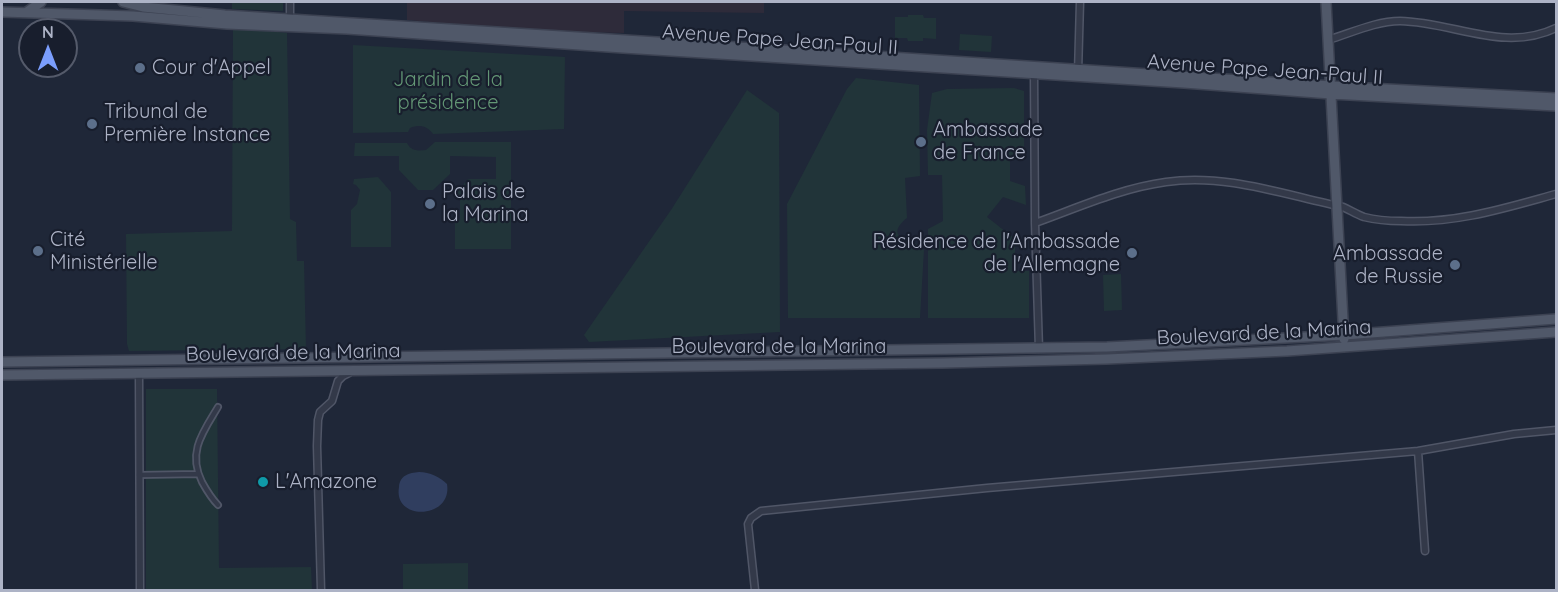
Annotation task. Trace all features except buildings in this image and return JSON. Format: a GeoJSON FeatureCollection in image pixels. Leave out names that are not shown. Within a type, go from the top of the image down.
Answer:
{"type":"FeatureCollection","features":[{"type":"Feature","properties":{"kind":"main road"},"geometry":{"type":"LineString","coordinates":[[27,12],[41,2]]}},
{"type":"Feature","properties":{"kind":"main road","name":"Avenue Pape Jean-Paul II"},"geometry":{"type":"LineString","coordinates":[[123,2],[143,7],[290,22],[1078,72],[1557,106]]}},
{"type":"Feature","properties":{"kind":"main road"},"geometry":{"type":"LineString","coordinates":[[1326,2],[1345,347]]}},
{"type":"Feature","properties":{"kind":"main road","name":"Avenue Pape Jean-Paul II"},"geometry":{"type":"LineString","coordinates":[[2,12],[133,16],[226,24],[290,22]]}},
{"type":"Feature","properties":{"kind":"main road","name":"Avenue Pape Jean-Paul II"},"geometry":{"type":"LineString","coordinates":[[709,49],[1034,74],[1078,72]]}},
{"type":"Feature","properties":{"kind":"main road","name":"Avenue Pape Jean-Paul II"},"geometry":{"type":"LineString","coordinates":[[1331,90],[1557,98]]}},
{"type":"Feature","properties":{"kind":"main road","name":"Boulevard de la Marina"},"geometry":{"type":"LineString","coordinates":[[2,362],[1039,349],[1344,335],[1557,320]]}},
{"type":"Feature","properties":{"kind":"main road","name":"Boulevard de la Marina"},"geometry":{"type":"LineString","coordinates":[[2,375],[1107,359],[1345,347],[1557,332]]}},
{"type":"Feature","properties":{"kind":"main road"},"geometry":{"type":"LineString","coordinates":[[525,367],[529,355]]}},
{"type":"Feature","properties":{"kind":"main road"},"geometry":{"type":"LineString","coordinates":[[558,367],[560,355]]}},
{"type":"Feature","properties":{"kind":"street"},"geometry":{"type":"LineString","coordinates":[[290,2],[290,22]]}},
{"type":"Feature","properties":{"kind":"street"},"geometry":{"type":"LineString","coordinates":[[1078,72],[1080,2]]}},
{"type":"Feature","properties":{"kind":"street"},"geometry":{"type":"LineString","coordinates":[[1328,40],[1390,21],[1414,22],[1500,38],[1526,37],[1557,28]]}},
{"type":"Feature","properties":{"kind":"street"},"geometry":{"type":"LineString","coordinates":[[1034,74],[1039,349]]}},
{"type":"Feature","properties":{"kind":"street"},"geometry":{"type":"LineString","coordinates":[[1035,224],[1118,193],[1178,180],[1225,182],[1337,206],[1371,219],[1387,221],[1423,222],[1460,218],[1557,194]]}},
{"type":"Feature","properties":{"kind":"street"},"geometry":{"type":"LineString","coordinates":[[321,591],[316,446],[318,420],[320,412],[332,401],[338,381],[343,376],[358,370]]}},
{"type":"Feature","properties":{"kind":"street"},"geometry":{"type":"LineString","coordinates":[[139,374],[140,591]]}},
{"type":"Feature","properties":{"kind":"street"},"geometry":{"type":"LineString","coordinates":[[218,406],[198,443],[195,457],[198,474],[209,496],[219,505]]}},
{"type":"Feature","properties":{"kind":"street"},"geometry":{"type":"LineString","coordinates":[[755,591],[748,524],[751,518],[761,511],[1083,479],[1418,451],[1514,434],[1557,430]]}},
{"type":"Feature","properties":{"kind":"street"},"geometry":{"type":"LineString","coordinates":[[1418,451],[1425,551]]}},
{"type":"Feature","properties":{"kind":"street"},"geometry":{"type":"LineString","coordinates":[[139,475],[198,474]]}},
{"type":"Feature","properties":{"kind":"shaded area"},"geometry":{"type":"Polygon","coordinates":[[[407,2],[764,2],[764,13],[624,11],[624,33],[536,31],[407,20],[407,2]]]}},
{"type":"Feature","properties":{"kind":"green space"},"geometry":{"type":"Polygon","coordinates":[[[232,2],[283,2],[283,11],[232,9],[232,2]]]}},
{"type":"Feature","properties":{"kind":"green space"},"geometry":{"type":"Polygon","coordinates":[[[908,15],[936,18],[936,39],[923,38],[923,41],[908,41],[907,38],[895,38],[895,17],[908,17],[908,15]]]}},
{"type":"Feature","properties":{"kind":"green space"},"geometry":{"type":"Polygon","coordinates":[[[233,27],[287,33],[290,219],[296,222],[297,261],[304,261],[306,349],[129,351],[127,344],[126,234],[232,231],[233,27]]]}},
{"type":"Feature","properties":{"kind":"green space"},"geometry":{"type":"Polygon","coordinates":[[[960,34],[992,36],[991,52],[959,50],[960,34]]]}},
{"type":"Feature","properties":{"kind":"green space","name":"Jardin de la présidence"},"geometry":{"type":"Polygon","coordinates":[[[353,45],[565,57],[564,129],[433,134],[426,128],[417,126],[410,128],[408,132],[353,133],[353,45]]]}},
{"type":"Feature","properties":{"kind":"green space"},"geometry":{"type":"Polygon","coordinates":[[[856,78],[919,85],[920,176],[905,178],[907,218],[899,227],[898,233],[902,238],[914,242],[924,250],[920,318],[788,318],[787,204],[847,89],[856,78]]]}},
{"type":"Feature","properties":{"kind":"green space"},"geometry":{"type":"Polygon","coordinates":[[[1014,88],[1024,91],[1024,157],[1010,157],[1010,181],[1025,186],[1026,205],[1003,197],[987,217],[1015,239],[1015,271],[1029,271],[1029,318],[928,318],[928,229],[943,221],[942,175],[928,175],[927,130],[932,93],[947,89],[1014,88]]]}},
{"type":"Feature","properties":{"kind":"green space"},"geometry":{"type":"Polygon","coordinates":[[[747,90],[779,113],[780,332],[589,342],[584,335],[671,210],[747,90]]]}},
{"type":"Feature","properties":{"kind":"green space"},"geometry":{"type":"Polygon","coordinates":[[[435,142],[511,142],[511,249],[455,249],[455,221],[460,219],[460,197],[453,197],[468,179],[496,179],[496,157],[450,156],[450,174],[433,190],[418,190],[399,170],[399,156],[354,156],[355,143],[407,143],[413,149],[426,150],[435,142]]]}},
{"type":"Feature","properties":{"kind":"green space"},"geometry":{"type":"Polygon","coordinates":[[[378,177],[391,192],[391,247],[351,247],[351,210],[357,204],[360,190],[353,184],[354,179],[378,177]]]}},
{"type":"Feature","properties":{"kind":"green space"},"geometry":{"type":"Polygon","coordinates":[[[1121,274],[1122,310],[1104,311],[1103,275],[1121,274]]]}},
{"type":"Feature","properties":{"kind":"green space"},"geometry":{"type":"Polygon","coordinates":[[[146,389],[217,389],[219,568],[311,567],[312,590],[146,590],[146,389]]]}},
{"type":"Feature","properties":{"kind":"green space"},"geometry":{"type":"Polygon","coordinates":[[[468,563],[468,590],[403,590],[403,564],[468,563]]]}},
{"type":"Feature","properties":{"kind":"water"},"geometry":{"type":"Polygon","coordinates":[[[419,472],[434,475],[447,484],[446,496],[433,510],[413,511],[405,506],[400,498],[399,487],[403,477],[419,472]]]}},
{"type":"Feature","properties":{"kind":"place","name":"Cour d'Appel"},"geometry":{"type":"Point","coordinates":[140,68]}},
{"type":"Feature","properties":{"kind":"place","name":"Tribunal de Première Instance"},"geometry":{"type":"Point","coordinates":[92,124]}},
{"type":"Feature","properties":{"kind":"place","name":"Ambassade de France"},"geometry":{"type":"Point","coordinates":[921,142]}},
{"type":"Feature","properties":{"kind":"place","name":"Palais de la Marina"},"geometry":{"type":"Point","coordinates":[430,204]}},
{"type":"Feature","properties":{"kind":"place","name":"Cité Ministérielle"},"geometry":{"type":"Point","coordinates":[38,251]}},
{"type":"Feature","properties":{"kind":"place","name":"Résidence de l'Ambassade de l'Allemagne"},"geometry":{"type":"Point","coordinates":[1132,253]}},
{"type":"Feature","properties":{"kind":"place","name":"Ambassade de Russie"},"geometry":{"type":"Point","coordinates":[1455,265]}},
{"type":"Feature","properties":{"kind":"place","name":"L'Amazone"},"geometry":{"type":"Point","coordinates":[263,482]}}]}
